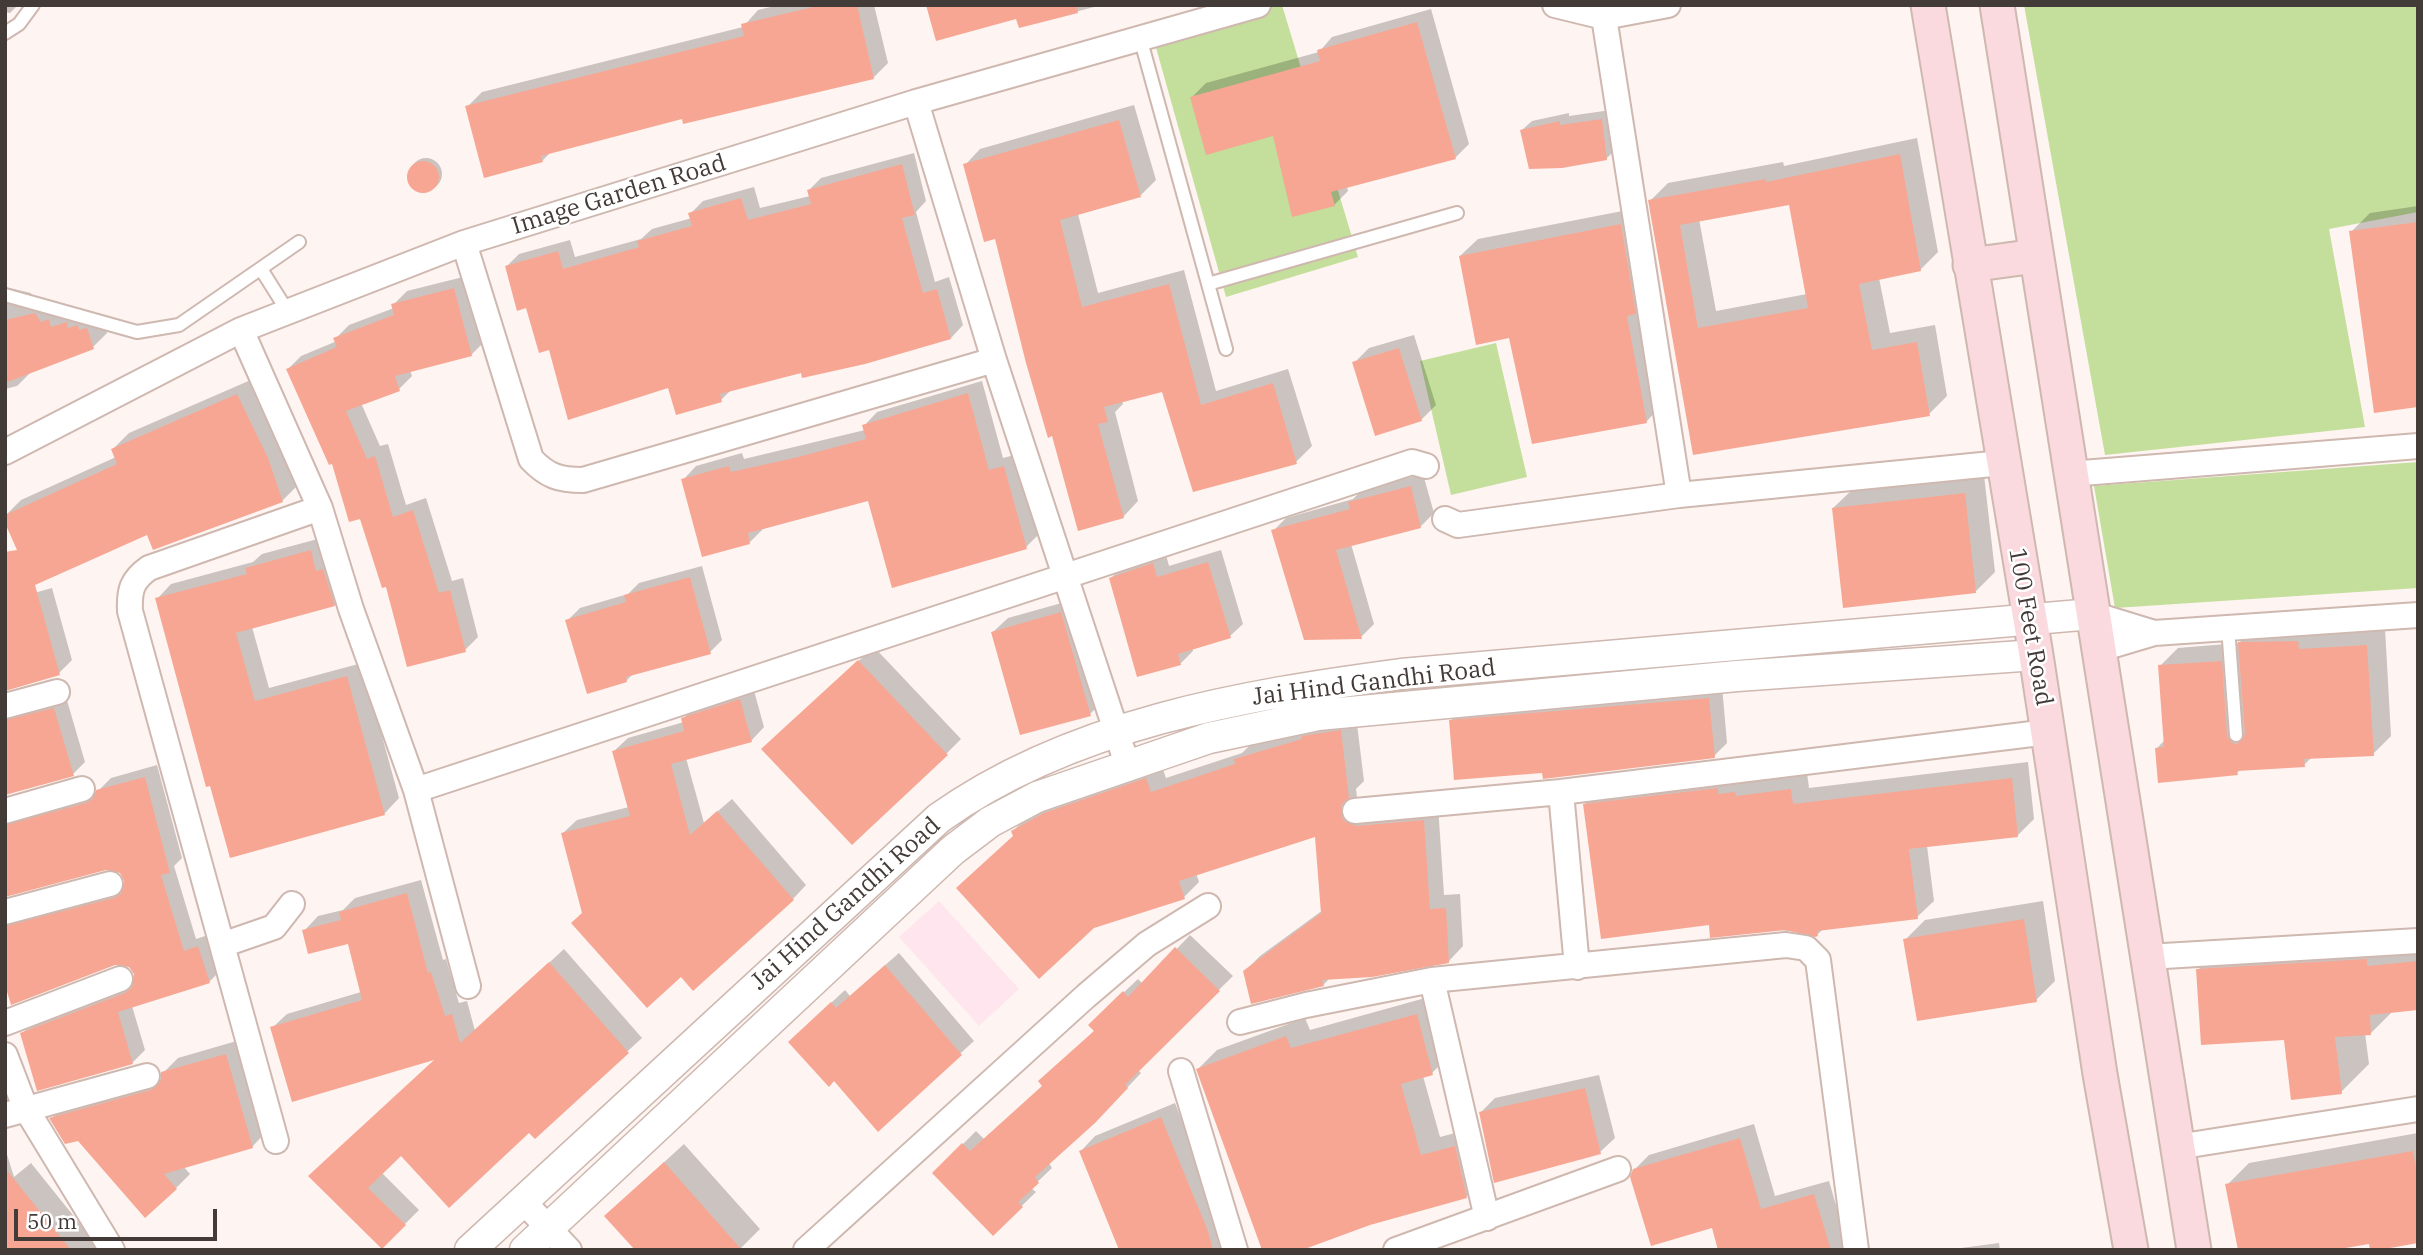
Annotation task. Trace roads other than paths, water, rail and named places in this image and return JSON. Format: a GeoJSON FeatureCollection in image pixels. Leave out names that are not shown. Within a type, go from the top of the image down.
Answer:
{"type":"FeatureCollection","features":[{"type":"Feature","properties":{"kind":"main road","name":"100 Feet Road"},"geometry":{"type":"LineString","coordinates":[[1928,5],[2036,655],[2100,1074],[2131,1250]]}},
{"type":"Feature","properties":{"kind":"main road"},"geometry":{"type":"LineString","coordinates":[[1997,5],[2194,1250]]}},
{"type":"Feature","properties":{"kind":"main road"},"geometry":{"type":"LineString","coordinates":[[1970,265],[2036,256]]}},
{"type":"Feature","properties":{"kind":"street","name":"Image Garden Road"},"geometry":{"type":"LineString","coordinates":[[5,452],[241,330],[464,243],[916,102],[1141,41],[1258,5]]}},
{"type":"Feature","properties":{"kind":"street"},"geometry":{"type":"LineString","coordinates":[[1555,5],[1604,17],[1668,5]]}},
{"type":"Feature","properties":{"kind":"street"},"geometry":{"type":"LineString","coordinates":[[1604,17],[1679,495]]}},
{"type":"Feature","properties":{"kind":"street"},"geometry":{"type":"LineString","coordinates":[[916,102],[994,360],[1127,764]]}},
{"type":"Feature","properties":{"kind":"street"},"geometry":{"type":"LineString","coordinates":[[464,243],[531,459],[543,471],[561,480],[583,480],[994,360]]}},
{"type":"Feature","properties":{"kind":"street"},"geometry":{"type":"LineString","coordinates":[[241,330],[320,508],[351,609],[416,790],[468,986]]}},
{"type":"Feature","properties":{"kind":"street"},"geometry":{"type":"LineString","coordinates":[[2070,474],[2418,446]]}},
{"type":"Feature","properties":{"kind":"street"},"geometry":{"type":"LineString","coordinates":[[416,790],[1412,462],[1426,466]]}},
{"type":"Feature","properties":{"kind":"street"},"geometry":{"type":"LineString","coordinates":[[1446,519],[1458,525],[1679,495],[2002,463]]}},
{"type":"Feature","properties":{"kind":"street"},"geometry":{"type":"LineString","coordinates":[[276,1141],[130,611],[129,594],[135,578],[149,568],[320,508]]}},
{"type":"Feature","properties":{"kind":"street"},"geometry":{"type":"LineString","coordinates":[[2092,614],[2154,633]]}},
{"type":"Feature","properties":{"kind":"street","name":"Jai Hind Gandhi Road"},"geometry":{"type":"LineString","coordinates":[[470,1250],[939,818],[995,780],[1117,733],[1262,695],[1401,674],[2029,622],[2092,614]]}},
{"type":"Feature","properties":{"kind":"street"},"geometry":{"type":"LineString","coordinates":[[2097,650],[2154,633],[2418,615]]}},
{"type":"Feature","properties":{"kind":"street","name":"Jai Hind Gandhi Road"},"geometry":{"type":"LineString","coordinates":[[525,1250],[953,850],[990,822],[1037,797],[1209,738],[1318,715],[1724,677],[2036,655]]}},
{"type":"Feature","properties":{"kind":"street"},"geometry":{"type":"LineString","coordinates":[[5,706],[57,692]]}},
{"type":"Feature","properties":{"kind":"street"},"geometry":{"type":"LineString","coordinates":[[1355,811],[1561,792],[2048,732]]}},
{"type":"Feature","properties":{"kind":"street"},"geometry":{"type":"LineString","coordinates":[[5,811],[82,789]]}},
{"type":"Feature","properties":{"kind":"street"},"geometry":{"type":"LineString","coordinates":[[1561,792],[1577,967]]}},
{"type":"Feature","properties":{"kind":"street"},"geometry":{"type":"LineString","coordinates":[[5,912],[110,884]]}},
{"type":"Feature","properties":{"kind":"street"},"geometry":{"type":"LineString","coordinates":[[222,945],[274,928],[292,904]]}},
{"type":"Feature","properties":{"kind":"street"},"geometry":{"type":"LineString","coordinates":[[806,1250],[1086,996],[1147,944],[1209,906]]}},
{"type":"Feature","properties":{"kind":"street"},"geometry":{"type":"LineString","coordinates":[[2147,957],[2418,941]]}},
{"type":"Feature","properties":{"kind":"street"},"geometry":{"type":"LineString","coordinates":[[1240,1022],[1306,1005],[1432,980],[1786,945],[1806,947],[1818,960],[1856,1250]]}},
{"type":"Feature","properties":{"kind":"street"},"geometry":{"type":"LineString","coordinates":[[5,1023],[120,979]]}},
{"type":"Feature","properties":{"kind":"street"},"geometry":{"type":"LineString","coordinates":[[1432,980],[1487,1218]]}},
{"type":"Feature","properties":{"kind":"street"},"geometry":{"type":"LineString","coordinates":[[5,1055],[15,1111],[112,1250]]}},
{"type":"Feature","properties":{"kind":"street"},"geometry":{"type":"LineString","coordinates":[[1181,1071],[1236,1250]]}},
{"type":"Feature","properties":{"kind":"street"},"geometry":{"type":"LineString","coordinates":[[15,1111],[147,1076]]}},
{"type":"Feature","properties":{"kind":"street"},"geometry":{"type":"LineString","coordinates":[[2177,1147],[2418,1110]]}},
{"type":"Feature","properties":{"kind":"street"},"geometry":{"type":"LineString","coordinates":[[1396,1250],[1618,1169]]}},
{"type":"Feature","properties":{"kind":"street"},"geometry":{"type":"LineString","coordinates":[[522,1200],[569,1250]]}},
{"type":"Feature","properties":{"kind":"lane"},"geometry":{"type":"LineString","coordinates":[[5,33],[19,24],[33,5]]}},
{"type":"Feature","properties":{"kind":"lane"},"geometry":{"type":"LineString","coordinates":[[1141,41],[1226,349]]}},
{"type":"Feature","properties":{"kind":"lane"},"geometry":{"type":"LineString","coordinates":[[1208,284],[1457,213]]}},
{"type":"Feature","properties":{"kind":"lane"},"geometry":{"type":"LineString","coordinates":[[5,295],[137,332],[159,330],[179,325],[299,242]]}},
{"type":"Feature","properties":{"kind":"lane"},"geometry":{"type":"LineString","coordinates":[[261,269],[288,312]]}},
{"type":"Feature","properties":{"kind":"lane"},"geometry":{"type":"LineString","coordinates":[[2228,627],[2236,736]]}}]}
